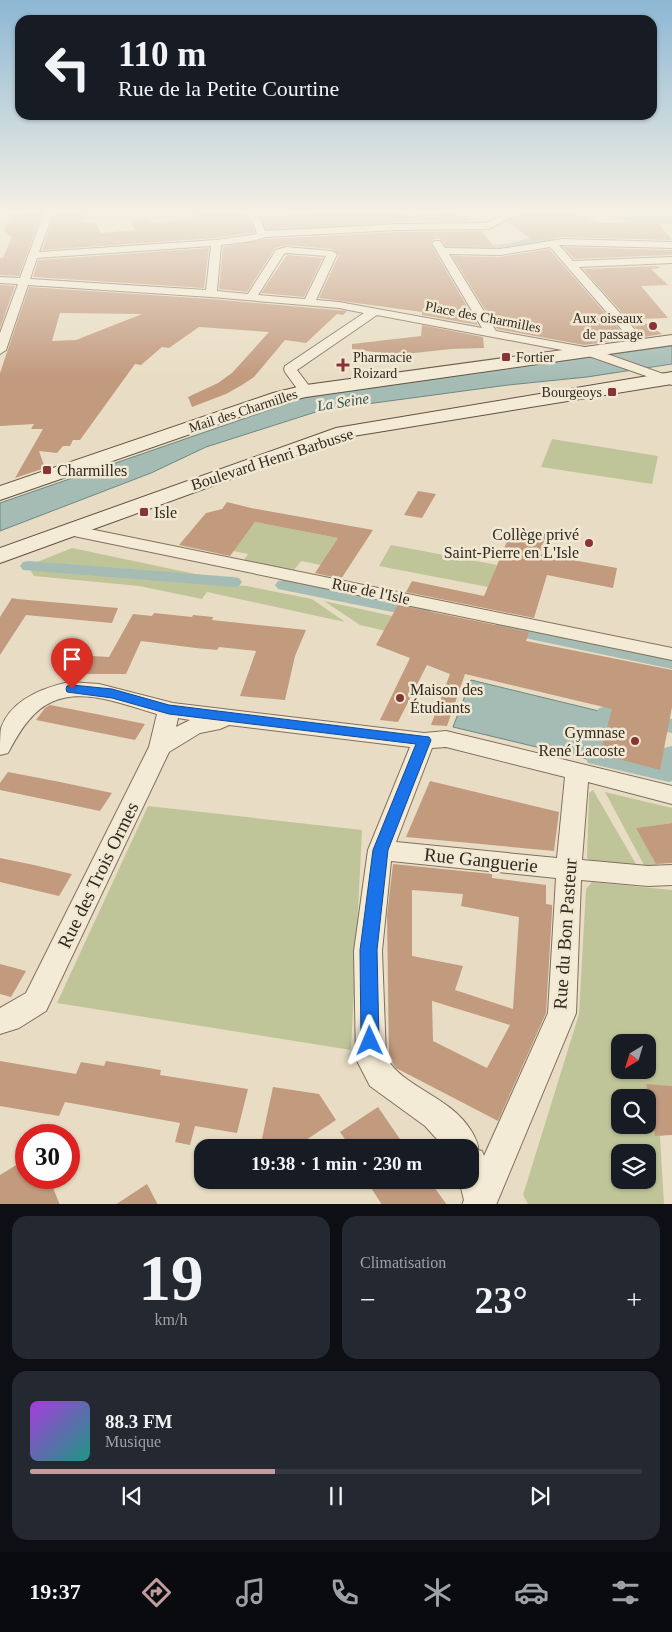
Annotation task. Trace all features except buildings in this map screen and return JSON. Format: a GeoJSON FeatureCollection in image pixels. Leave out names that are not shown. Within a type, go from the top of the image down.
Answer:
{"type":"FeatureCollection","features":[{"type":"Feature","properties":{"kind":"main road","name":"Mail des Charmilles"},"geometry":{"type":"LineString","coordinates":[[0,493],[264,402],[306,390],[594,354],[641,344],[672,340]]}},
{"type":"Feature","properties":{"kind":"main road","name":"Boulevard Henri Barbusse"},"geometry":{"type":"LineString","coordinates":[[0,556],[343,432],[668,379]]}},
{"type":"Feature","properties":{"kind":"street"},"geometry":{"type":"LineString","coordinates":[[0,350],[29,266]]}},
{"type":"Feature","properties":{"kind":"street"},"geometry":{"type":"LineString","coordinates":[[211,294],[214,266]]}},
{"type":"Feature","properties":{"kind":"street"},"geometry":{"type":"LineString","coordinates":[[251,297],[271,266]]}},
{"type":"Feature","properties":{"kind":"street"},"geometry":{"type":"LineString","coordinates":[[309,302],[326,266]]}},
{"type":"Feature","properties":{"kind":"street"},"geometry":{"type":"LineString","coordinates":[[451,266],[491,333]]}},
{"type":"Feature","properties":{"kind":"street"},"geometry":{"type":"LineString","coordinates":[[572,266],[641,344]]}},
{"type":"Feature","properties":{"kind":"street","name":"Place des Charmilles"},"geometry":{"type":"LineString","coordinates":[[0,280],[309,302],[491,333],[594,354],[668,379]]}},
{"type":"Feature","properties":{"kind":"street"},"geometry":{"type":"LineString","coordinates":[[306,390],[290,369],[374,312]]}},
{"type":"Feature","properties":{"kind":"street","name":"Rue de l'Isle"},"geometry":{"type":"LineString","coordinates":[[70,530],[672,654]]}},
{"type":"Feature","properties":{"kind":"street"},"geometry":{"type":"LineString","coordinates":[[0,747],[16,718],[27,708],[54,693],[72,689],[112,694],[169,709],[240,719],[424,740],[446,739],[672,795]]}},
{"type":"Feature","properties":{"kind":"street","name":"Rue des Trois Ormes"},"geometry":{"type":"LineString","coordinates":[[0,1021],[9,1019],[36,1002],[160,748],[169,709]]}},
{"type":"Feature","properties":{"kind":"street"},"geometry":{"type":"LineString","coordinates":[[160,748],[194,726],[240,719]]}},
{"type":"Feature","properties":{"kind":"street"},"geometry":{"type":"LineString","coordinates":[[424,740],[380,850],[368,950],[371,1059],[380,1074],[395,1088],[429,1109],[447,1123],[457,1139]]}},
{"type":"Feature","properties":{"kind":"street","name":"Rue du Bon Pasteur"},"geometry":{"type":"LineString","coordinates":[[480,1202],[562,1013],[569,869],[577,773]]}},
{"type":"Feature","properties":{"kind":"street","name":"Rue Ganguerie"},"geometry":{"type":"LineString","coordinates":[[380,850],[648,876],[672,875]]}},
{"type":"Feature","properties":{"kind":"street"},"geometry":{"type":"LineString","coordinates":[[477,1189],[480,1202]]}},
{"type":"Feature","properties":{"kind":"green space"},"geometry":{"type":"Polygon","coordinates":[[[552,439],[658,456],[652,484],[541,467],[552,439]]]}},
{"type":"Feature","properties":{"kind":"green space"},"geometry":{"type":"Polygon","coordinates":[[[255,522],[338,538],[321,565],[301,561],[294,570],[244,560],[248,554],[233,551],[255,522]]]}},
{"type":"Feature","properties":{"kind":"green space"},"geometry":{"type":"Polygon","coordinates":[[[391,545],[497,565],[488,587],[379,566],[391,545]]]}},
{"type":"Feature","properties":{"kind":"green space"},"geometry":{"type":"Polygon","coordinates":[[[72,548],[205,576],[37,562],[72,548]]]}},
{"type":"Feature","properties":{"kind":"green space"},"geometry":{"type":"Polygon","coordinates":[[[30,570],[247,586],[312,599],[345,622],[207,592],[202,599],[139,586],[34,576],[30,570]]]}},
{"type":"Feature","properties":{"kind":"green space"},"geometry":{"type":"Polygon","coordinates":[[[324,601],[479,635],[472,651],[360,625],[324,601]]]}},
{"type":"Feature","properties":{"kind":"green space"},"geometry":{"type":"Polygon","coordinates":[[[593,790],[636,864],[593,862],[587,858],[589,793],[593,790]]]}},
{"type":"Feature","properties":{"kind":"green space"},"geometry":{"type":"Polygon","coordinates":[[[605,792],[672,808],[672,823],[637,828],[659,868],[644,865],[605,792]]]}},
{"type":"Feature","properties":{"kind":"green space"},"geometry":{"type":"Polygon","coordinates":[[[148,806],[362,830],[351,1050],[57,1003],[148,806]]]}},
{"type":"Feature","properties":{"kind":"green space"},"geometry":{"type":"Polygon","coordinates":[[[592,882],[672,890],[672,1086],[646,1085],[647,1089],[611,1089],[611,1134],[655,1134],[655,1136],[660,1136],[664,1204],[528,1204],[523,1195],[579,1014],[586,889],[592,882]]]}},
{"type":"Feature","properties":{"kind":"water","name":"La Seine"},"geometry":{"type":"Polygon","coordinates":[[[672,346],[672,364],[587,377],[508,385],[322,410],[206,447],[151,473],[0,531],[0,503],[295,401],[304,396],[672,346]]]}},
{"type":"Feature","properties":{"kind":"water"},"geometry":{"type":"Polygon","coordinates":[[[471,680],[607,713],[595,761],[453,727],[471,680]]]}},
{"type":"Feature","properties":{"kind":"waterway"},"geometry":{"type":"LineString","coordinates":[[29,566],[233,582]]}},
{"type":"Feature","properties":{"kind":"waterway"},"geometry":{"type":"LineString","coordinates":[[284,585],[422,612]]}},
{"type":"Feature","properties":{"kind":"waterway"},"geometry":{"type":"LineString","coordinates":[[503,628],[672,663]]}},
{"type":"Feature","properties":{"kind":"waterway"},"geometry":{"type":"LineString","coordinates":[[672,726],[607,713],[596,757],[669,774],[672,754]]}},
{"type":"Feature","properties":{"kind":"place","name":"Aux oiseaux de passage"},"geometry":{"type":"Point","coordinates":[653,326]}},
{"type":"Feature","properties":{"kind":"place","name":"Fortier"},"geometry":{"type":"Point","coordinates":[506,357]}},
{"type":"Feature","properties":{"kind":"place","name":"Pharmacie Roizard"},"geometry":{"type":"Point","coordinates":[343,365]}},
{"type":"Feature","properties":{"kind":"place","name":"Bourgeoys"},"geometry":{"type":"Point","coordinates":[612,392]}},
{"type":"Feature","properties":{"kind":"place","name":"Charmilles"},"geometry":{"type":"Point","coordinates":[47,470]}},
{"type":"Feature","properties":{"kind":"place","name":"Isle"},"geometry":{"type":"Point","coordinates":[144,512]}},
{"type":"Feature","properties":{"kind":"place","name":"Collège privé Saint-Pierre en L'Isle"},"geometry":{"type":"Point","coordinates":[589,543]}},
{"type":"Feature","properties":{"kind":"place","name":"Maison des Étudiants"},"geometry":{"type":"Point","coordinates":[400,698]}},
{"type":"Feature","properties":{"kind":"place","name":"Gymnase René Lacoste"},"geometry":{"type":"Point","coordinates":[635,741]}},
{"type":"Feature","properties":{"kind":"route"},"geometry":{"type":"LineString","coordinates":[[72,689],[112,694],[169,709],[424,740],[380,850],[368,950],[370,1041]]}}]}
